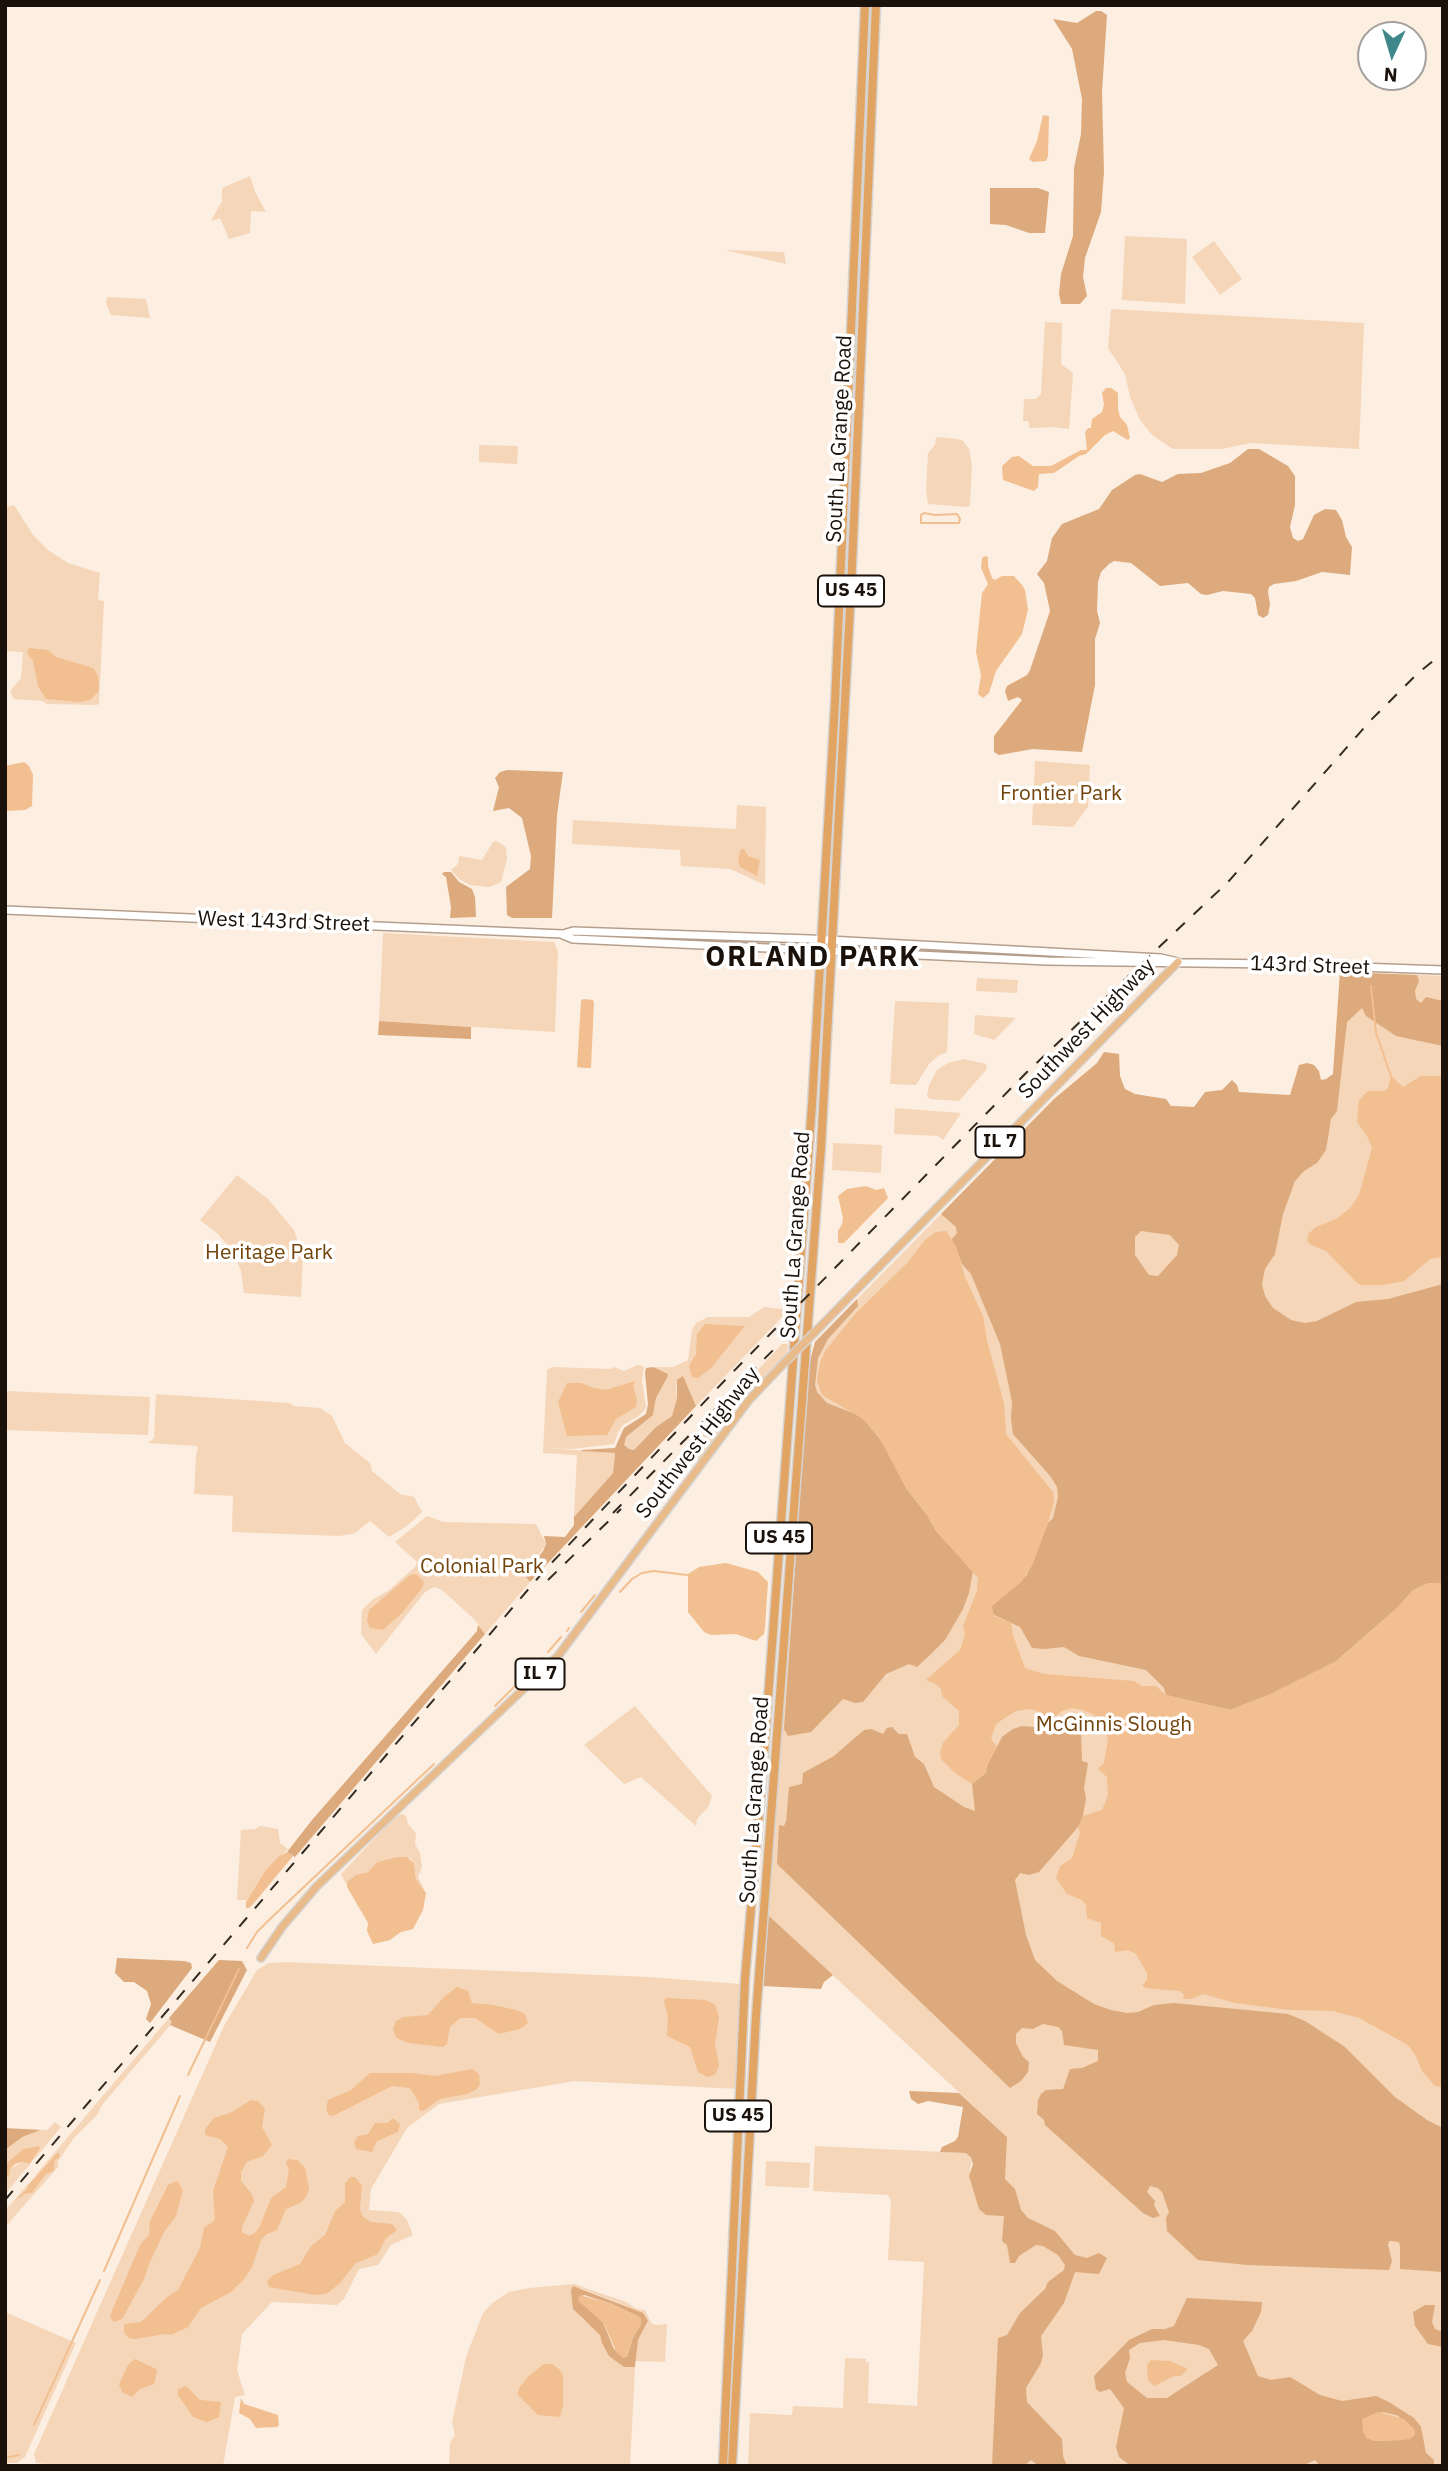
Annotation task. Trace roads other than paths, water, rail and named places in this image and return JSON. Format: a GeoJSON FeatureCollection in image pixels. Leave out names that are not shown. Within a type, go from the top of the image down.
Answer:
{"type":"FeatureCollection","features":[{"type":"Feature","properties":{"kind":"highway","name":"South La Grange Road"},"geometry":{"type":"LineString","coordinates":[[723,2466],[745,1979],[806,1197],[821,951],[835,703],[865,5]]}},
{"type":"Feature","properties":{"kind":"highway","name":"South La Grange Road"},"geometry":{"type":"LineString","coordinates":[[732,2466],[756,2016],[818,1192],[851,601],[876,5]]}},
{"type":"Feature","properties":{"kind":"main road","name":"West 143rd Street"},"geometry":{"type":"LineString","coordinates":[[5,909],[562,934],[573,931],[821,940],[1147,957],[1178,962]]}},
{"type":"Feature","properties":{"kind":"main road","name":"West 143rd Street"},"geometry":{"type":"LineString","coordinates":[[562,934],[573,939],[821,951],[1148,964],[1178,962]]}},
{"type":"Feature","properties":{"kind":"main road","name":"143rd Street"},"geometry":{"type":"LineString","coordinates":[[1178,962],[1443,970]]}},
{"type":"Feature","properties":{"kind":"main road","name":"Southwest Highway"},"geometry":{"type":"LineString","coordinates":[[261,1958],[282,1927],[317,1886],[558,1656],[749,1400],[1178,962]]}},
{"type":"Feature","properties":{"kind":"main road"},"geometry":{"type":"LineString","coordinates":[[1148,964],[1158,970],[1156,982]]}},
{"type":"Feature","properties":{"kind":"waterway"},"geometry":{"type":"LineString","coordinates":[[924,513],[957,514],[960,519],[959,523],[921,523],[921,515],[924,513]]}},
{"type":"Feature","properties":{"kind":"waterway"},"geometry":{"type":"LineString","coordinates":[[1371,986],[1376,1033],[1391,1076]]}},
{"type":"Feature","properties":{"kind":"waterway"},"geometry":{"type":"LineString","coordinates":[[620,1592],[642,1573],[654,1571],[687,1575]]}},
{"type":"Feature","properties":{"kind":"waterway"},"geometry":{"type":"LineString","coordinates":[[581,1612],[595,1595]]}},
{"type":"Feature","properties":{"kind":"waterway"},"geometry":{"type":"LineString","coordinates":[[548,1652],[561,1637]]}},
{"type":"Feature","properties":{"kind":"waterway"},"geometry":{"type":"LineString","coordinates":[[495,1706],[543,1658]]}},
{"type":"Feature","properties":{"kind":"waterway"},"geometry":{"type":"LineString","coordinates":[[247,1948],[257,1932],[270,1919],[434,1764]]}},
{"type":"Feature","properties":{"kind":"waterway"},"geometry":{"type":"LineString","coordinates":[[188,2075],[239,1969]]}},
{"type":"Feature","properties":{"kind":"waterway"},"geometry":{"type":"LineString","coordinates":[[104,2271],[180,2096]]}},
{"type":"Feature","properties":{"kind":"waterway"},"geometry":{"type":"LineString","coordinates":[[34,2425],[100,2280]]}},
{"type":"Feature","properties":{"kind":"waterway"},"geometry":{"type":"LineString","coordinates":[[5,2458],[19,2455]]}},
{"type":"Feature","properties":{"kind":"railway"},"geometry":{"type":"LineString","coordinates":[[5,2200],[544,1571],[729,1376],[1027,1072],[1228,882],[1371,720],[1417,674],[1443,653]]}},
{"type":"Feature","properties":{"kind":"railway"},"geometry":{"type":"LineString","coordinates":[[613,1513],[780,1343]]}},
{"type":"Feature","properties":{"kind":"railway"},"geometry":{"type":"LineString","coordinates":[[548,1580],[621,1509]]}},
{"type":"Feature","properties":{"kind":"district","name":"ORLAND PARK"},"geometry":{"type":"Point","coordinates":[813,958]}},
{"type":"Feature","properties":{"kind":"park label","name":"Frontier Park"},"geometry":{"type":"Point","coordinates":[1061,794]}},
{"type":"Feature","properties":{"kind":"park label","name":"Heritage Park"},"geometry":{"type":"Point","coordinates":[269,1253]}},
{"type":"Feature","properties":{"kind":"park label","name":"Colonial Park"},"geometry":{"type":"Point","coordinates":[482,1567]}},
{"type":"Feature","properties":{"kind":"park label","name":"McGinnis Slough"},"geometry":{"type":"Point","coordinates":[1114,1725]}}]}
